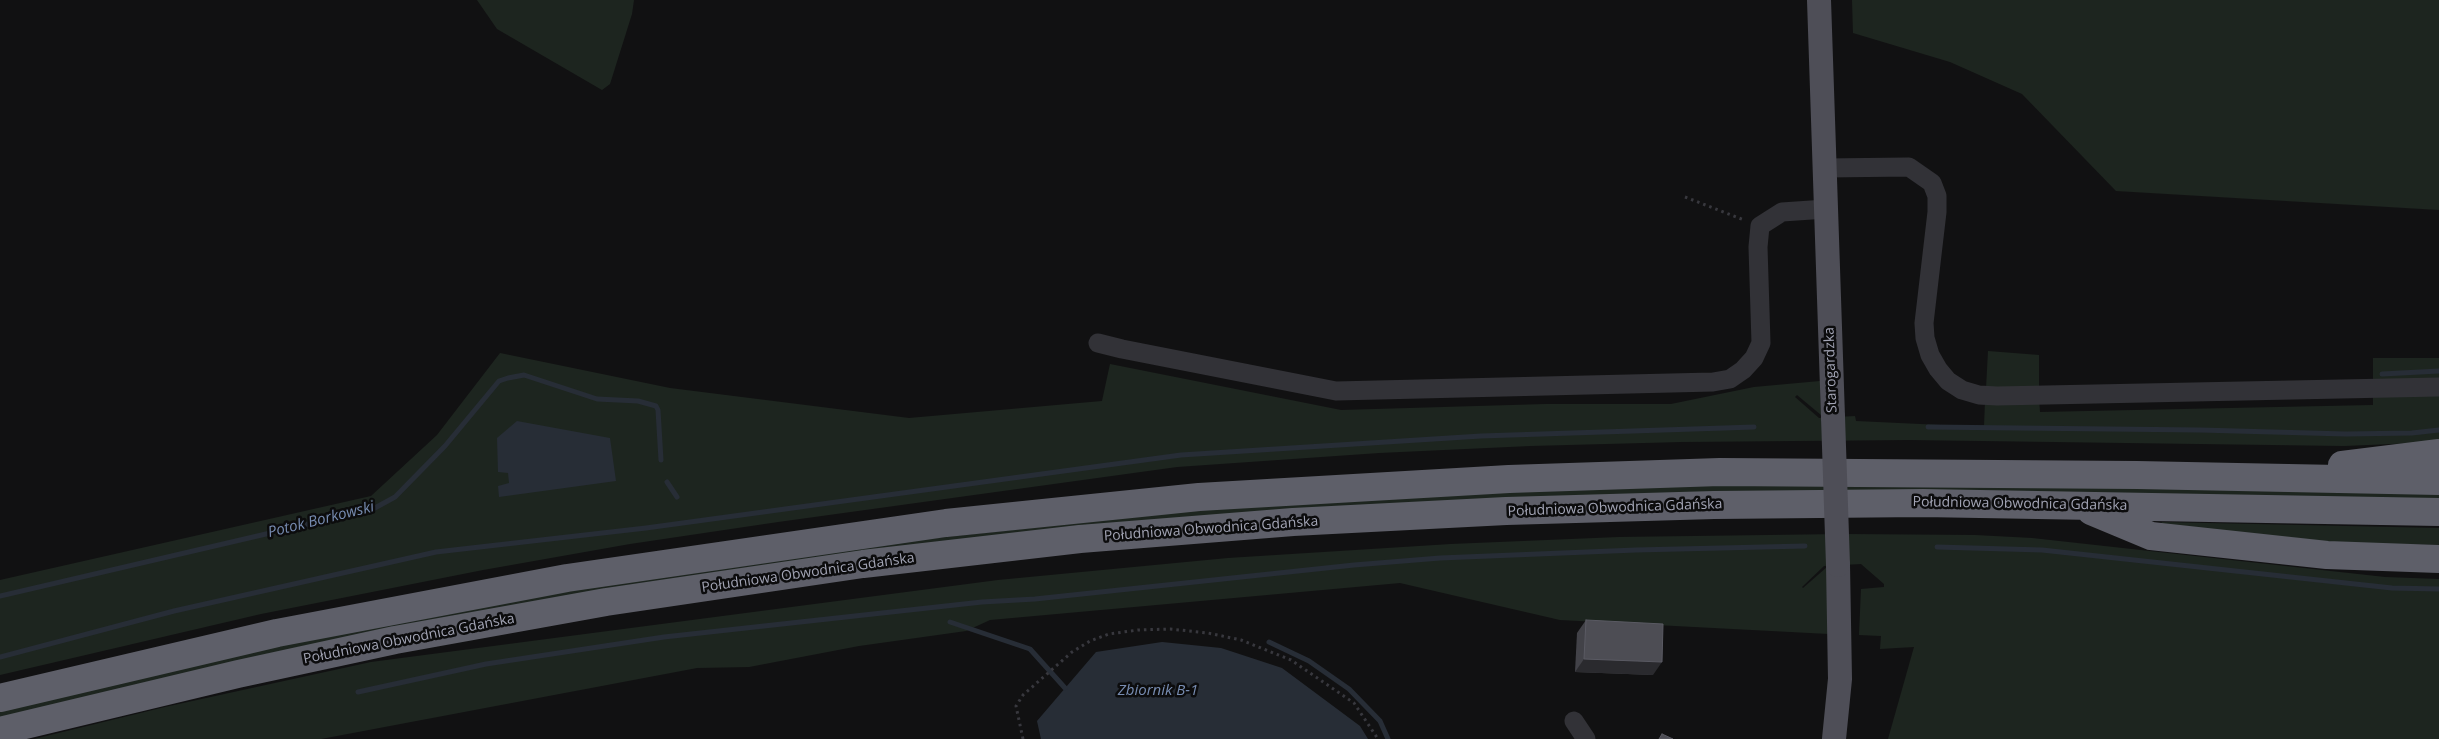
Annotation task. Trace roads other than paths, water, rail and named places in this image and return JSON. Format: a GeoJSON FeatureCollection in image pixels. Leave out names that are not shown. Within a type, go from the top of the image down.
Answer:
{"type":"FeatureCollection","features":[{"type":"Feature","properties":{"kind":"highway"},"geometry":{"type":"LineString","coordinates":[[2244,477],[2439,454]]}},
{"type":"Feature","properties":{"kind":"highway"},"geometry":{"type":"LineString","coordinates":[[0,698],[277,633],[567,578],[856,535],[1052,511],[1199,497],[1365,486],[1608,475],[1884,472],[2439,481]]}},
{"type":"Feature","properties":{"kind":"highway","name":"Południowa Obwodnica Gdańska"},"geometry":{"type":"LineString","coordinates":[[0,731],[238,674],[395,640],[606,602],[863,564],[1080,539],[1293,522],[1506,511],[1724,504],[1923,503],[2439,512]]}},
{"type":"Feature","properties":{"kind":"highway"},"geometry":{"type":"LineString","coordinates":[[2076,505],[2151,536],[2327,555],[2439,559]]}},
{"type":"Feature","properties":{"kind":"main road","name":"Starogardzka"},"geometry":{"type":"LineString","coordinates":[[1819,0],[1838,565],[1840,679],[1834,739]]}},
{"type":"Feature","properties":{"kind":"lane"},"geometry":{"type":"LineString","coordinates":[[1825,168],[1909,167],[1932,183],[1937,196],[1937,212],[1924,324],[1925,338],[1930,356],[1938,369],[1948,381],[1962,390],[1979,395],[1997,396],[2439,387]]}},
{"type":"Feature","properties":{"kind":"lane"},"geometry":{"type":"LineString","coordinates":[[1098,343],[1122,350],[1336,391],[1730,379],[1743,370],[1754,358],[1761,343],[1758,247],[1760,226],[1782,212],[1826,209]]}},
{"type":"Feature","properties":{"kind":"lane"},"geometry":{"type":"LineString","coordinates":[[1574,721],[1586,739]]}},
{"type":"Feature","properties":{"kind":"water"},"geometry":{"type":"Polygon","coordinates":[[[517,421],[610,438],[616,481],[499,497],[498,486],[509,483],[508,473],[498,472],[497,438],[517,421]]]}},
{"type":"Feature","properties":{"kind":"water","name":"Zbiornik B-1"},"geometry":{"type":"Polygon","coordinates":[[[1162,642],[1221,648],[1282,668],[1360,726],[1368,739],[1041,739],[1037,721],[1096,652],[1162,642]]]}},
{"type":"Feature","properties":{"kind":"waterway"},"geometry":{"type":"LineString","coordinates":[[2382,374],[2439,371]]}},
{"type":"Feature","properties":{"kind":"waterway","name":"Potok Borkowski"},"geometry":{"type":"LineString","coordinates":[[0,596],[373,509],[395,497],[445,446],[499,381],[508,378],[524,375],[597,399],[638,401],[656,406],[658,410],[661,460]]}},
{"type":"Feature","properties":{"kind":"waterway"},"geometry":{"type":"LineString","coordinates":[[0,657],[174,611],[436,552],[646,528],[1181,455],[1481,436],[1754,427]]}},
{"type":"Feature","properties":{"kind":"waterway"},"geometry":{"type":"LineString","coordinates":[[1928,427],[2200,430],[2346,434],[2412,433],[2439,430]]}},
{"type":"Feature","properties":{"kind":"waterway","name":"Potok Borkowski"},"geometry":{"type":"LineString","coordinates":[[667,482],[677,497]]}},
{"type":"Feature","properties":{"kind":"waterway"},"geometry":{"type":"LineString","coordinates":[[358,692],[486,664],[664,637],[982,602],[1035,599],[1354,565],[1440,558],[1636,550],[1805,546]]}},
{"type":"Feature","properties":{"kind":"waterway"},"geometry":{"type":"LineString","coordinates":[[1937,547],[2042,550],[2392,588],[2439,589]]}},
{"type":"Feature","properties":{"kind":"waterway","name":"Potok Borkowski"},"geometry":{"type":"LineString","coordinates":[[950,622],[1030,649],[1065,688]]}},
{"type":"Feature","properties":{"kind":"waterway"},"geometry":{"type":"LineString","coordinates":[[1269,642],[1309,661],[1349,689],[1380,721],[1388,739]]}}]}
